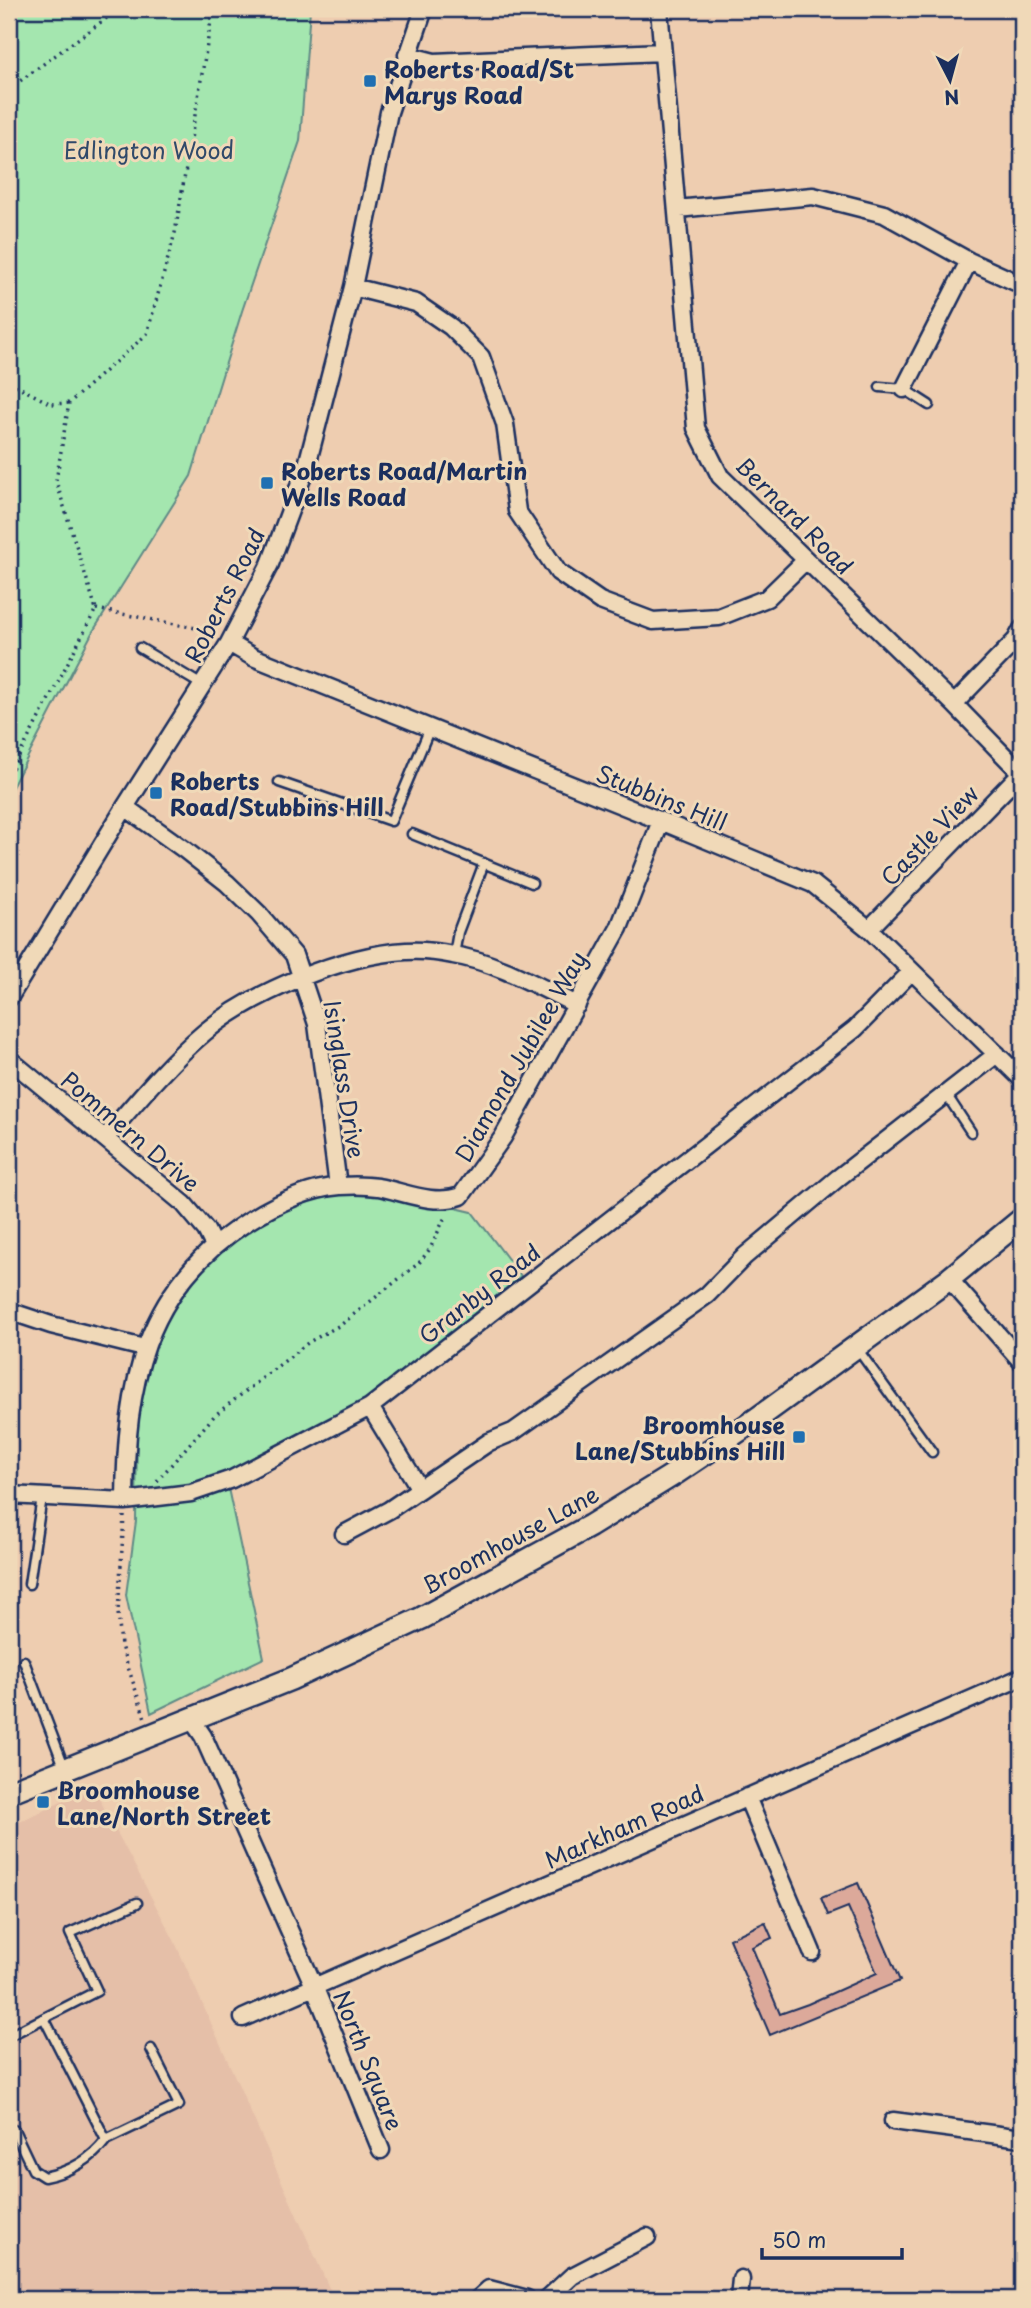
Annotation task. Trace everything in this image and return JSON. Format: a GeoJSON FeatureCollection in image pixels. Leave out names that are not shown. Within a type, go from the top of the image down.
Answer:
{"type":"FeatureCollection","features":[{"type":"Feature","properties":{"kind":"street","name":"Roberts Road"},"geometry":{"type":"LineString","coordinates":[[9,998],[231,639],[270,564],[307,465],[353,287],[389,112],[424,9]]}},
{"type":"Feature","properties":{"kind":"street","name":"Bernard Road"},"geometry":{"type":"LineString","coordinates":[[659,9],[696,428],[720,475],[1022,774]]}},
{"type":"Feature","properties":{"kind":"street"},"geometry":{"type":"LineString","coordinates":[[407,55],[434,62],[662,52]]}},
{"type":"Feature","properties":{"kind":"street"},"geometry":{"type":"LineString","coordinates":[[677,209],[813,196],[884,214],[969,261],[1022,285]]}},
{"type":"Feature","properties":{"kind":"street"},"geometry":{"type":"LineString","coordinates":[[904,389],[969,261]]}},
{"type":"Feature","properties":{"kind":"street"},"geometry":{"type":"LineString","coordinates":[[353,287],[415,303],[451,327],[481,357],[505,424],[517,512],[558,572],[600,601],[653,621],[719,617],[767,598],[806,560]]}},
{"type":"Feature","properties":{"kind":"street"},"geometry":{"type":"LineString","coordinates":[[954,704],[1016,640],[1022,629]]}},
{"type":"Feature","properties":{"kind":"street","name":"Stubbins Hill"},"geometry":{"type":"LineString","coordinates":[[231,639],[253,657],[813,884],[869,929],[1022,1079]]}},
{"type":"Feature","properties":{"kind":"street","name":"Castle View"},"geometry":{"type":"LineString","coordinates":[[869,929],[1022,774]]}},
{"type":"Feature","properties":{"kind":"street","name":"Isinglass Drive"},"geometry":{"type":"LineString","coordinates":[[125,807],[185,850],[235,891],[294,955],[317,1024],[338,1186]]}},
{"type":"Feature","properties":{"kind":"street","name":"Diamond Jubilee Way"},"geometry":{"type":"LineString","coordinates":[[451,1200],[461,1196],[468,1188],[503,1137],[577,1005],[619,928],[661,821]]}},
{"type":"Feature","properties":{"kind":"street"},"geometry":{"type":"LineString","coordinates":[[106,1138],[167,1068],[206,1031],[265,994],[303,977],[360,958],[407,950],[454,955],[492,964],[577,1005]]}},
{"type":"Feature","properties":{"kind":"street","name":"Granby Road"},"geometry":{"type":"LineString","coordinates":[[9,1494],[125,1501],[191,1493],[232,1479],[370,1407],[834,1046],[855,1029],[911,972]]}},
{"type":"Feature","properties":{"kind":"street"},"geometry":{"type":"LineString","coordinates":[[344,1534],[389,1510],[489,1442],[513,1432],[707,1295],[745,1256],[838,1178],[997,1054]]}},
{"type":"Feature","properties":{"kind":"street","name":"Pommern Drive"},"geometry":{"type":"LineString","coordinates":[[9,1059],[184,1204],[206,1230],[214,1246]]}},
{"type":"Feature","properties":{"kind":"street"},"geometry":{"type":"LineString","coordinates":[[125,1501],[130,1419],[144,1349],[169,1297],[214,1246],[234,1230],[277,1205],[300,1195],[338,1186],[364,1185],[439,1201],[451,1200]]}},
{"type":"Feature","properties":{"kind":"street","name":"Broomhouse Lane"},"geometry":{"type":"LineString","coordinates":[[9,1792],[291,1679],[422,1618],[590,1526],[758,1418],[949,1279],[1022,1219]]}},
{"type":"Feature","properties":{"kind":"street"},"geometry":{"type":"LineString","coordinates":[[949,1279],[1022,1362]]}},
{"type":"Feature","properties":{"kind":"street"},"geometry":{"type":"LineString","coordinates":[[9,1311],[144,1349]]}},
{"type":"Feature","properties":{"kind":"street"},"geometry":{"type":"LineString","coordinates":[[370,1407],[421,1489]]}},
{"type":"Feature","properties":{"kind":"street","name":"Markham Road"},"geometry":{"type":"LineString","coordinates":[[243,2018],[1022,1677]]}},
{"type":"Feature","properties":{"kind":"street","name":"North Square"},"geometry":{"type":"LineString","coordinates":[[192,1720],[203,1736],[314,1986],[381,2150]]}},
{"type":"Feature","properties":{"kind":"street"},"geometry":{"type":"LineString","coordinates":[[747,1797],[812,1952]]}},
{"type":"Feature","properties":{"kind":"street"},"geometry":{"type":"LineString","coordinates":[[893,2121],[1022,2137]]}},
{"type":"Feature","properties":{"kind":"street"},"geometry":{"type":"LineString","coordinates":[[547,2299],[572,2276],[647,2237]]}},
{"type":"Feature","properties":{"kind":"street"},"geometry":{"type":"LineString","coordinates":[[739,2299],[741,2279]]}},
{"type":"Feature","properties":{"kind":"street"},"geometry":{"type":"LineString","coordinates":[[478,2299],[489,2289],[527,2299]]}},
{"type":"Feature","properties":{"kind":"lane"},"geometry":{"type":"LineString","coordinates":[[880,387],[904,389],[929,405]]}},
{"type":"Feature","properties":{"kind":"lane"},"geometry":{"type":"LineString","coordinates":[[140,648],[202,685]]}},
{"type":"Feature","properties":{"kind":"lane"},"geometry":{"type":"LineString","coordinates":[[279,782],[391,821],[430,728]]}},
{"type":"Feature","properties":{"kind":"lane"},"geometry":{"type":"LineString","coordinates":[[412,834],[532,883]]}},
{"type":"Feature","properties":{"kind":"lane"},"geometry":{"type":"LineString","coordinates":[[454,955],[458,932],[484,863]]}},
{"type":"Feature","properties":{"kind":"lane"},"geometry":{"type":"LineString","coordinates":[[946,1094],[971,1132]]}},
{"type":"Feature","properties":{"kind":"lane"},"geometry":{"type":"LineString","coordinates":[[856,1347],[932,1452]]}},
{"type":"Feature","properties":{"kind":"lane"},"geometry":{"type":"LineString","coordinates":[[29,1584],[42,1497]]}},
{"type":"Feature","properties":{"kind":"lane"},"geometry":{"type":"LineString","coordinates":[[24,1661],[65,1769]]}},
{"type":"Feature","properties":{"kind":"lane"},"geometry":{"type":"LineString","coordinates":[[9,2036],[97,1991],[70,1933],[137,1903]]}},
{"type":"Feature","properties":{"kind":"lane"},"geometry":{"type":"LineString","coordinates":[[44,2018],[106,2140]]}},
{"type":"Feature","properties":{"kind":"lane"},"geometry":{"type":"LineString","coordinates":[[9,2129],[14,2130],[33,2169],[44,2177],[56,2175],[83,2163],[94,2156],[106,2140],[180,2105],[151,2049]]}},
{"type":"Feature","properties":{"kind":"path"},"geometry":{"type":"LineString","coordinates":[[9,89],[119,9]]}},
{"type":"Feature","properties":{"kind":"path"},"geometry":{"type":"LineString","coordinates":[[9,382],[51,404],[69,403],[147,334],[176,233],[213,9]]}},
{"type":"Feature","properties":{"kind":"path"},"geometry":{"type":"LineString","coordinates":[[9,775],[96,609],[57,481],[69,403]]}},
{"type":"Feature","properties":{"kind":"path"},"geometry":{"type":"LineString","coordinates":[[96,609],[231,639]]}},
{"type":"Feature","properties":{"kind":"path"},"geometry":{"type":"LineString","coordinates":[[149,1499],[150,1488],[215,1415],[309,1342],[342,1324],[419,1263],[443,1224],[451,1200]]}},
{"type":"Feature","properties":{"kind":"path"},"geometry":{"type":"LineString","coordinates":[[125,1501],[118,1612],[121,1646],[152,1736]]}},
{"type":"Feature","properties":{"kind":"shaded area"},"geometry":{"type":"Polygon","coordinates":[[[93,1787],[174,1940],[334,2299],[9,2299],[9,1827],[93,1787]]]}},
{"type":"Feature","properties":{"kind":"green space","name":"Edlington Wood"},"geometry":{"type":"Polygon","coordinates":[[[9,9],[310,9],[300,141],[242,311],[191,476],[92,633],[9,793],[9,9]]]}},
{"type":"Feature","properties":{"kind":"green space"},"geometry":{"type":"Polygon","coordinates":[[[364,1186],[472,1212],[521,1276],[366,1401],[225,1474],[264,1658],[151,1713],[126,1595],[136,1521],[137,1421],[149,1350],[189,1279],[240,1235],[299,1199],[364,1186]]]}},
{"type":"Feature","properties":{"kind":"building"},"geometry":{"type":"Polygon","coordinates":[[[858,1883],[900,1981],[770,2035],[729,1939],[765,1922],[772,1938],[752,1947],[780,2014],[808,2004],[877,1973],[848,1907],[828,1915],[821,1898],[858,1883]]]}},
{"type":"Feature","properties":{"kind":"place","name":"Roberts Road/St Marys Road"},"geometry":{"type":"Point","coordinates":[370,81]}},
{"type":"Feature","properties":{"kind":"place","name":"Roberts Road/Martin Wells Road"},"geometry":{"type":"Point","coordinates":[267,483]}},
{"type":"Feature","properties":{"kind":"place","name":"Roberts Road/Stubbins Hill"},"geometry":{"type":"Point","coordinates":[156,793]}},
{"type":"Feature","properties":{"kind":"place","name":"Broomhouse Lane/Stubbins Hill"},"geometry":{"type":"Point","coordinates":[799,1437]}},
{"type":"Feature","properties":{"kind":"place","name":"Broomhouse Lane/North Street"},"geometry":{"type":"Point","coordinates":[43,1802]}}]}
